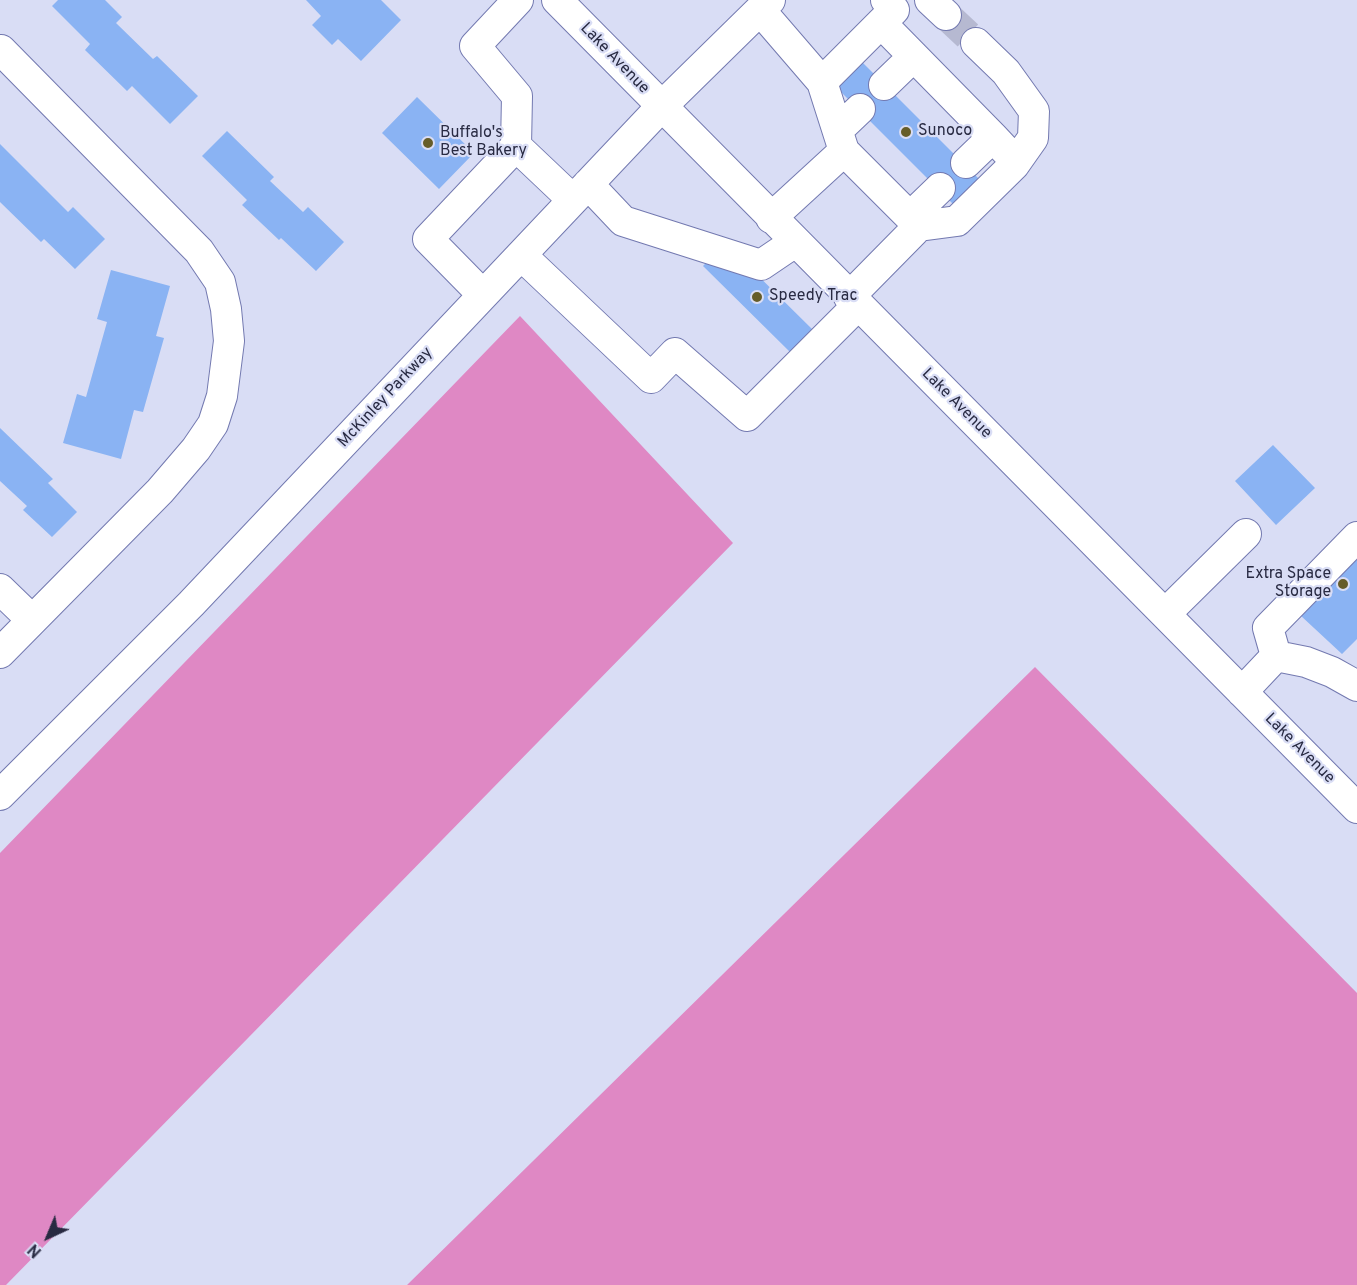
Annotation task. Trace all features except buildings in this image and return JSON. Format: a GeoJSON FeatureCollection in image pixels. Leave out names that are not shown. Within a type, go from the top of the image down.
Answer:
{"type":"FeatureCollection","features":[{"type":"Feature","properties":{"kind":"street"},"geometry":{"type":"LineString","coordinates":[[483,295],[428,239],[516,146],[518,96],[475,46],[518,0]]}},
{"type":"Feature","properties":{"kind":"street","name":"Lake Avenue"},"geometry":{"type":"LineString","coordinates":[[557,0],[1357,808]]}},
{"type":"Feature","properties":{"kind":"street"},"geometry":{"type":"LineString","coordinates":[[765,5],[822,82],[841,140],[915,221],[957,221],[1016,162],[1033,138],[1034,111],[1006,72],[976,43]]}},
{"type":"Feature","properties":{"kind":"street","name":"McKinley Parkway"},"geometry":{"type":"LineString","coordinates":[[0,795],[191,604],[661,107],[765,5]]}},
{"type":"Feature","properties":{"kind":"street"},"geometry":{"type":"LineString","coordinates":[[822,82],[892,8],[913,57],[1016,162]]}},
{"type":"Feature","properties":{"kind":"street"},"geometry":{"type":"LineString","coordinates":[[0,652],[160,491],[196,449],[213,424],[222,396],[229,340],[220,282],[199,251],[2,50]]}},
{"type":"Feature","properties":{"kind":"street"},"geometry":{"type":"LineString","coordinates":[[884,85],[913,57]]}},
{"type":"Feature","properties":{"kind":"street"},"geometry":{"type":"LineString","coordinates":[[771,218],[841,140],[860,108]]}},
{"type":"Feature","properties":{"kind":"street"},"geometry":{"type":"LineString","coordinates":[[966,163],[993,137]]}},
{"type":"Feature","properties":{"kind":"street"},"geometry":{"type":"LineString","coordinates":[[516,146],[623,221],[761,265],[795,242]]}},
{"type":"Feature","properties":{"kind":"street"},"geometry":{"type":"LineString","coordinates":[[521,255],[651,378],[675,353],[747,416],[854,301],[940,188]]}},
{"type":"Feature","properties":{"kind":"street"},"geometry":{"type":"LineString","coordinates":[[1165,614],[1246,534]]}},
{"type":"Feature","properties":{"kind":"street"},"geometry":{"type":"LineString","coordinates":[[1276,656],[1268,628],[1357,537]]}},
{"type":"Feature","properties":{"kind":"street"},"geometry":{"type":"LineString","coordinates":[[0,589],[32,620]]}},
{"type":"Feature","properties":{"kind":"street"},"geometry":{"type":"LineString","coordinates":[[1276,656],[1306,662],[1332,672],[1357,686]]}},
{"type":"Feature","properties":{"kind":"street"},"geometry":{"type":"LineString","coordinates":[[1242,692],[1276,656]]}},
{"type":"Feature","properties":{"kind":"shaded area"},"geometry":{"type":"Polygon","coordinates":[[[520,316],[733,543],[6,1285],[0,1285],[0,853],[520,316]]]}},
{"type":"Feature","properties":{"kind":"shaded area"},"geometry":{"type":"Polygon","coordinates":[[[1035,667],[1357,993],[1357,1285],[407,1285],[1035,667]]]}},
{"type":"Feature","properties":{"kind":"tunnel"},"geometry":{"type":"LineString","coordinates":[[946,15],[976,43]]}},
{"type":"Feature","properties":{"kind":"place","name":"Sunoco"},"geometry":{"type":"Point","coordinates":[906,132]}},
{"type":"Feature","properties":{"kind":"place","name":"Buffalo's Best Bakery"},"geometry":{"type":"Point","coordinates":[428,143]}},
{"type":"Feature","properties":{"kind":"place","name":"Speedy Trac"},"geometry":{"type":"Point","coordinates":[757,297]}},
{"type":"Feature","properties":{"kind":"place","name":"Extra Space Storage"},"geometry":{"type":"Point","coordinates":[1343,584]}}]}
